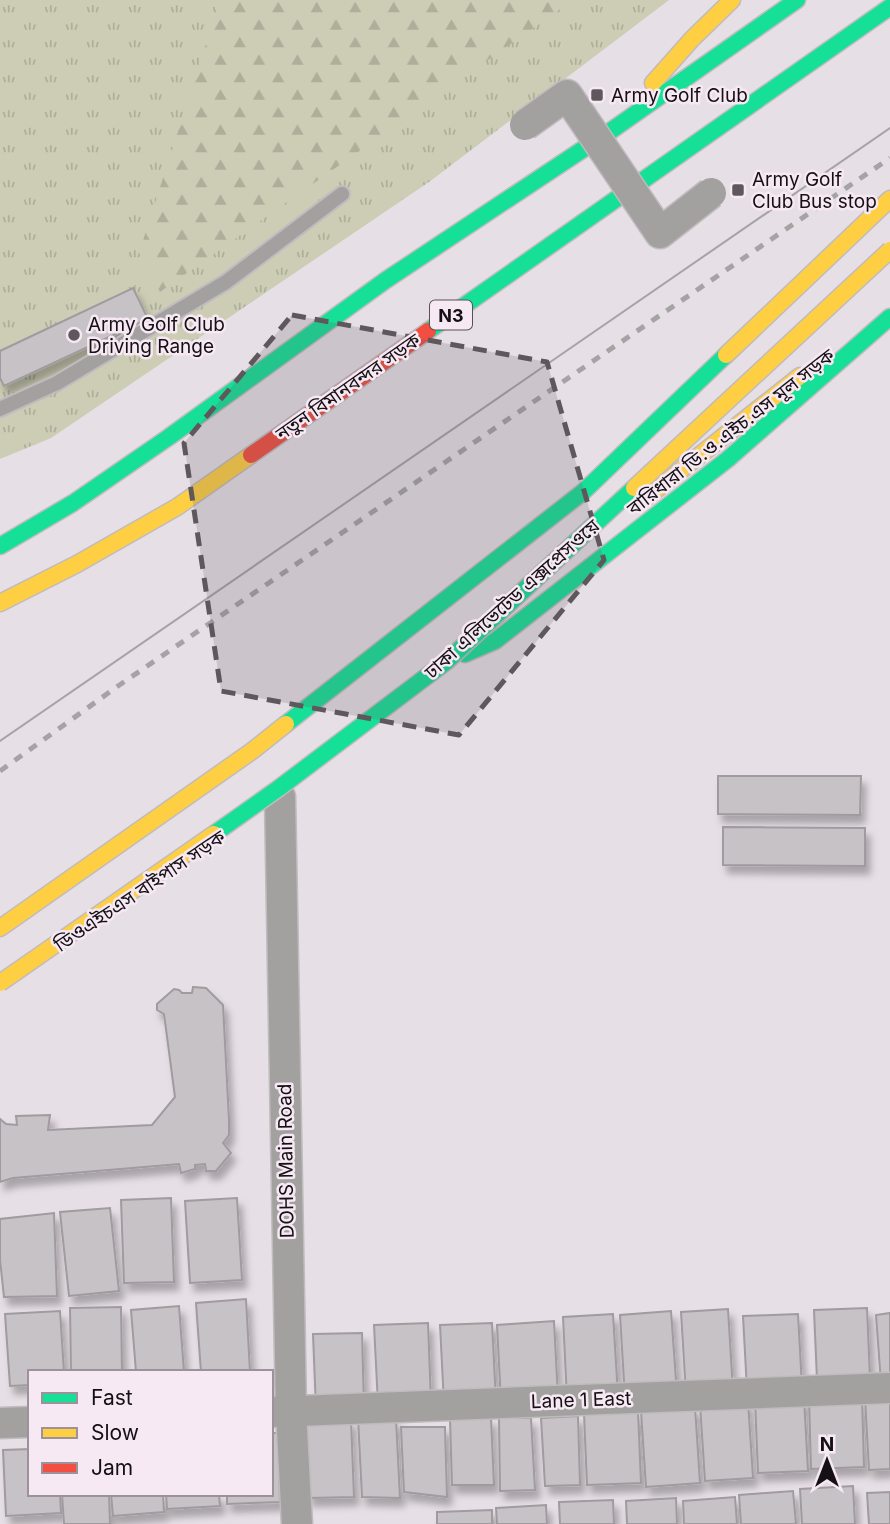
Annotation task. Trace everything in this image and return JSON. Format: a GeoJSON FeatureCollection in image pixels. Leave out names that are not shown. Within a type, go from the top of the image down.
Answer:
{"type":"FeatureCollection","features":[{"type":"Feature","properties":{"kind":"main road"},"geometry":{"type":"LineString","coordinates":[[612,130],[692,39],[732,0]]}},
{"type":"Feature","properties":{"kind":"main road"},"geometry":{"type":"LineString","coordinates":[[0,546],[73,503],[386,280],[612,130],[797,0]]}},
{"type":"Feature","properties":{"kind":"main road","name":"নতুন বিমানবন্দর সড়ক"},"geometry":{"type":"LineString","coordinates":[[0,603],[77,564],[177,507],[890,7]]}},
{"type":"Feature","properties":{"kind":"main road","name":"ঢাকা এলিভেটেড এক্সপ্রেসওয়ে"},"geometry":{"type":"LineString","coordinates":[[0,928],[252,751],[583,492],[890,199]]}},
{"type":"Feature","properties":{"kind":"main road","name":"ঢাকা এলিভেটেড এক্সপ্রেসওয়ে"},"geometry":{"type":"LineString","coordinates":[[0,983],[279,788],[447,662],[890,250]]}},
{"type":"Feature","properties":{"kind":"main road","name":"বারিধারা ডি.ও.এইচ.এস মূল সড়ক"},"geometry":{"type":"LineString","coordinates":[[280,797],[748,415],[890,309]]}},
{"type":"Feature","properties":{"kind":"main road"},"geometry":{"type":"LineString","coordinates":[[447,662],[495,641],[656,518],[739,450],[890,317]]}},
{"type":"Feature","properties":{"kind":"main road","name":"ডিওএইচএস বাইপাস সড়ক"},"geometry":{"type":"LineString","coordinates":[[0,983],[280,797]]}},
{"type":"Feature","properties":{"kind":"street"},"geometry":{"type":"LineString","coordinates":[[525,125],[567,94],[660,233],[711,193]]}},
{"type":"Feature","properties":{"kind":"street","name":"DOHS Main Road"},"geometry":{"type":"LineString","coordinates":[[280,797],[281,1412],[297,1524]]}},
{"type":"Feature","properties":{"kind":"street","name":"Lane 1 East"},"geometry":{"type":"LineString","coordinates":[[281,1412],[890,1388]]}},
{"type":"Feature","properties":{"kind":"street"},"geometry":{"type":"LineString","coordinates":[[0,1423],[28,1422]]}},
{"type":"Feature","properties":{"kind":"lane"},"geometry":{"type":"LineString","coordinates":[[0,409],[57,383],[226,282],[342,194]]}},
{"type":"Feature","properties":{"kind":"highlighted area"},"geometry":{"type":"Polygon","coordinates":[[[292,315],[547,362],[604,560],[459,735],[221,691],[184,443],[292,315]]]}},
{"type":"Feature","properties":{"kind":"green space"},"geometry":{"type":"Polygon","coordinates":[[[0,0],[669,0],[429,182],[51,438],[0,459],[0,0]]]}},
{"type":"Feature","properties":{"kind":"green space"},"geometry":{"type":"Polygon","coordinates":[[[220,0],[573,0],[160,292],[139,253],[220,0]]]}},
{"type":"Feature","properties":{"kind":"building","name":"Army Golf Club Driving Range"},"geometry":{"type":"Polygon","coordinates":[[[133,288],[148,319],[4,386],[0,378],[0,351],[133,288]]]}},
{"type":"Feature","properties":{"kind":"building"},"geometry":{"type":"Polygon","coordinates":[[[718,776],[861,776],[860,815],[718,814],[718,776]]]}},
{"type":"Feature","properties":{"kind":"building"},"geometry":{"type":"Polygon","coordinates":[[[723,827],[865,828],[865,866],[723,865],[723,827]]]}},
{"type":"Feature","properties":{"kind":"building"},"geometry":{"type":"Polygon","coordinates":[[[193,987],[206,988],[223,1005],[229,1135],[223,1143],[231,1153],[216,1171],[206,1171],[205,1164],[195,1165],[195,1169],[181,1173],[179,1164],[13,1178],[0,1182],[0,1119],[6,1124],[17,1125],[16,1116],[50,1115],[48,1130],[152,1125],[175,1097],[164,1014],[157,1010],[157,1004],[174,989],[182,993],[192,993],[193,987]]]}},
{"type":"Feature","properties":{"kind":"building"},"geometry":{"type":"Polygon","coordinates":[[[171,1198],[174,1282],[124,1283],[121,1200],[171,1198]]]}},
{"type":"Feature","properties":{"kind":"building"},"geometry":{"type":"Polygon","coordinates":[[[237,1198],[242,1280],[190,1283],[185,1201],[237,1198]]]}},
{"type":"Feature","properties":{"kind":"building"},"geometry":{"type":"Polygon","coordinates":[[[110,1208],[119,1291],[69,1296],[60,1212],[110,1208]]]}},
{"type":"Feature","properties":{"kind":"building"},"geometry":{"type":"Polygon","coordinates":[[[54,1213],[57,1296],[4,1297],[0,1219],[54,1213]]]}},
{"type":"Feature","properties":{"kind":"building"},"geometry":{"type":"Polygon","coordinates":[[[246,1299],[250,1370],[201,1370],[196,1303],[246,1299]]]}},
{"type":"Feature","properties":{"kind":"building"},"geometry":{"type":"Polygon","coordinates":[[[179,1306],[184,1370],[136,1370],[131,1310],[179,1306]]]}},
{"type":"Feature","properties":{"kind":"building"},"geometry":{"type":"Polygon","coordinates":[[[121,1307],[122,1370],[71,1370],[70,1308],[121,1307]]]}},
{"type":"Feature","properties":{"kind":"building"},"geometry":{"type":"Polygon","coordinates":[[[867,1308],[870,1378],[817,1380],[814,1310],[867,1308]]]}},
{"type":"Feature","properties":{"kind":"building"},"geometry":{"type":"Polygon","coordinates":[[[728,1309],[733,1391],[686,1394],[681,1312],[728,1309]]]}},
{"type":"Feature","properties":{"kind":"building"},"geometry":{"type":"Polygon","coordinates":[[[60,1311],[64,1370],[28,1370],[28,1385],[10,1386],[5,1314],[60,1311]]]}},
{"type":"Feature","properties":{"kind":"building"},"geometry":{"type":"Polygon","coordinates":[[[671,1311],[677,1394],[625,1398],[620,1315],[671,1311]]]}},
{"type":"Feature","properties":{"kind":"building"},"geometry":{"type":"Polygon","coordinates":[[[890,1313],[890,1382],[881,1383],[876,1315],[890,1313]]]}},
{"type":"Feature","properties":{"kind":"building"},"geometry":{"type":"Polygon","coordinates":[[[613,1314],[618,1396],[567,1399],[563,1317],[613,1314]]]}},
{"type":"Feature","properties":{"kind":"building"},"geometry":{"type":"Polygon","coordinates":[[[798,1314],[802,1387],[747,1390],[743,1316],[798,1314]]]}},
{"type":"Feature","properties":{"kind":"building"},"geometry":{"type":"Polygon","coordinates":[[[554,1321],[558,1398],[501,1401],[497,1325],[554,1321]]]}},
{"type":"Feature","properties":{"kind":"building"},"geometry":{"type":"Polygon","coordinates":[[[428,1323],[431,1402],[378,1405],[374,1325],[428,1323]]]}},
{"type":"Feature","properties":{"kind":"building"},"geometry":{"type":"Polygon","coordinates":[[[492,1323],[496,1402],[444,1404],[440,1325],[492,1323]]]}},
{"type":"Feature","properties":{"kind":"building"},"geometry":{"type":"Polygon","coordinates":[[[362,1333],[364,1407],[316,1409],[313,1334],[362,1333]]]}},
{"type":"Feature","properties":{"kind":"building"},"geometry":{"type":"Polygon","coordinates":[[[890,1397],[890,1469],[869,1470],[865,1398],[890,1397]]]}},
{"type":"Feature","properties":{"kind":"building"},"geometry":{"type":"Polygon","coordinates":[[[804,1398],[808,1471],[758,1473],[755,1400],[804,1398]]]}},
{"type":"Feature","properties":{"kind":"building"},"geometry":{"type":"Polygon","coordinates":[[[862,1398],[864,1467],[811,1469],[809,1399],[862,1398]]]}},
{"type":"Feature","properties":{"kind":"building"},"geometry":{"type":"Polygon","coordinates":[[[748,1401],[753,1478],[705,1481],[700,1404],[748,1401]]]}},
{"type":"Feature","properties":{"kind":"building"},"geometry":{"type":"Polygon","coordinates":[[[695,1407],[700,1483],[646,1487],[641,1411],[695,1407]]]}},
{"type":"Feature","properties":{"kind":"building"},"geometry":{"type":"Polygon","coordinates":[[[638,1411],[641,1483],[587,1485],[584,1414],[638,1411]]]}},
{"type":"Feature","properties":{"kind":"building"},"geometry":{"type":"Polygon","coordinates":[[[578,1416],[580,1485],[545,1486],[541,1418],[578,1416]]]}},
{"type":"Feature","properties":{"kind":"building"},"geometry":{"type":"Polygon","coordinates":[[[358,1418],[396,1419],[400,1498],[362,1497],[358,1418]]]}},
{"type":"Feature","properties":{"kind":"building"},"geometry":{"type":"Polygon","coordinates":[[[491,1418],[494,1485],[452,1485],[450,1419],[491,1418]]]}},
{"type":"Feature","properties":{"kind":"building"},"geometry":{"type":"Polygon","coordinates":[[[499,1418],[531,1418],[535,1490],[500,1491],[499,1418]]]}},
{"type":"Feature","properties":{"kind":"building"},"geometry":{"type":"Polygon","coordinates":[[[351,1419],[354,1497],[308,1498],[304,1423],[351,1419]]]}},
{"type":"Feature","properties":{"kind":"building"},"geometry":{"type":"Polygon","coordinates":[[[401,1427],[445,1427],[447,1497],[404,1492],[401,1427]]]}},
{"type":"Feature","properties":{"kind":"building"},"geometry":{"type":"Polygon","coordinates":[[[273,1433],[278,1433],[280,1502],[227,1504],[227,1496],[273,1496],[273,1433]]]}},
{"type":"Feature","properties":{"kind":"building"},"geometry":{"type":"Polygon","coordinates":[[[28,1449],[28,1496],[60,1496],[61,1513],[6,1516],[3,1450],[28,1449]]]}},
{"type":"Feature","properties":{"kind":"building"},"geometry":{"type":"Polygon","coordinates":[[[853,1486],[855,1524],[802,1524],[800,1489],[853,1486]]]}},
{"type":"Feature","properties":{"kind":"building"},"geometry":{"type":"Polygon","coordinates":[[[793,1491],[796,1524],[741,1524],[739,1495],[793,1491]]]}},
{"type":"Feature","properties":{"kind":"building"},"geometry":{"type":"Polygon","coordinates":[[[890,1492],[890,1524],[869,1524],[867,1493],[890,1492]]]}},
{"type":"Feature","properties":{"kind":"building"},"geometry":{"type":"Polygon","coordinates":[[[62,1496],[109,1496],[110,1524],[64,1524],[62,1496]]]}},
{"type":"Feature","properties":{"kind":"building"},"geometry":{"type":"Polygon","coordinates":[[[111,1496],[163,1496],[164,1512],[113,1516],[111,1496]]]}},
{"type":"Feature","properties":{"kind":"building"},"geometry":{"type":"Polygon","coordinates":[[[166,1496],[219,1496],[220,1506],[167,1509],[166,1496]]]}},
{"type":"Feature","properties":{"kind":"building"},"geometry":{"type":"Polygon","coordinates":[[[735,1497],[737,1524],[684,1524],[683,1501],[735,1497]]]}},
{"type":"Feature","properties":{"kind":"building"},"geometry":{"type":"Polygon","coordinates":[[[676,1498],[677,1524],[627,1524],[626,1501],[676,1498]]]}},
{"type":"Feature","properties":{"kind":"building"},"geometry":{"type":"Polygon","coordinates":[[[613,1500],[614,1524],[560,1524],[559,1502],[613,1500]]]}},
{"type":"Feature","properties":{"kind":"building"},"geometry":{"type":"Polygon","coordinates":[[[546,1505],[547,1524],[497,1524],[496,1508],[546,1505]]]}},
{"type":"Feature","properties":{"kind":"building"},"geometry":{"type":"Polygon","coordinates":[[[492,1510],[492,1524],[437,1524],[437,1512],[492,1510]]]}},
{"type":"Feature","properties":{"kind":"tram line"},"geometry":{"type":"LineString","coordinates":[[0,741],[890,128]]}},
{"type":"Feature","properties":{"kind":"railway"},"geometry":{"type":"LineString","coordinates":[[0,771],[118,686],[890,158]]}},
{"type":"Feature","properties":{"kind":"traffic: fast"},"geometry":{"type":"LineString","coordinates":[[0,546],[73,503],[386,280],[612,130],[797,0]]}},
{"type":"Feature","properties":{"kind":"traffic: fast"},"geometry":{"type":"LineString","coordinates":[[428,331],[890,7]]}},
{"type":"Feature","properties":{"kind":"traffic: fast"},"geometry":{"type":"LineString","coordinates":[[465,654],[495,641],[728,459],[890,317]]}},
{"type":"Feature","properties":{"kind":"traffic: fast"},"geometry":{"type":"LineString","coordinates":[[286,724],[583,492],[726,355]]}},
{"type":"Feature","properties":{"kind":"traffic: fast"},"geometry":{"type":"LineString","coordinates":[[214,834],[447,661],[634,488]]}},
{"type":"Feature","properties":{"kind":"traffic: slow"},"geometry":{"type":"LineString","coordinates":[[653,83],[732,0]]}},
{"type":"Feature","properties":{"kind":"traffic: slow"},"geometry":{"type":"LineString","coordinates":[[726,355],[890,199]]}},
{"type":"Feature","properties":{"kind":"traffic: slow"},"geometry":{"type":"LineString","coordinates":[[634,488],[890,250]]}},
{"type":"Feature","properties":{"kind":"traffic: slow"},"geometry":{"type":"LineString","coordinates":[[647,497],[800,376]]}},
{"type":"Feature","properties":{"kind":"traffic: slow"},"geometry":{"type":"LineString","coordinates":[[0,603],[77,564],[177,507],[251,455]]}},
{"type":"Feature","properties":{"kind":"traffic: slow"},"geometry":{"type":"LineString","coordinates":[[0,928],[252,751],[286,724]]}},
{"type":"Feature","properties":{"kind":"traffic: slow"},"geometry":{"type":"LineString","coordinates":[[0,983],[214,834]]}},
{"type":"Feature","properties":{"kind":"traffic: jam"},"geometry":{"type":"LineString","coordinates":[[251,455],[428,331]]}},
{"type":"Feature","properties":{"kind":"place","name":"Army Golf Club"},"geometry":{"type":"Point","coordinates":[597,95]}},
{"type":"Feature","properties":{"kind":"place","name":"Army Golf Club Bus stop"},"geometry":{"type":"Point","coordinates":[738,190]}},
{"type":"Feature","properties":{"kind":"place","name":"Army Golf Club Driving Range"},"geometry":{"type":"Point","coordinates":[74,335]}}]}
